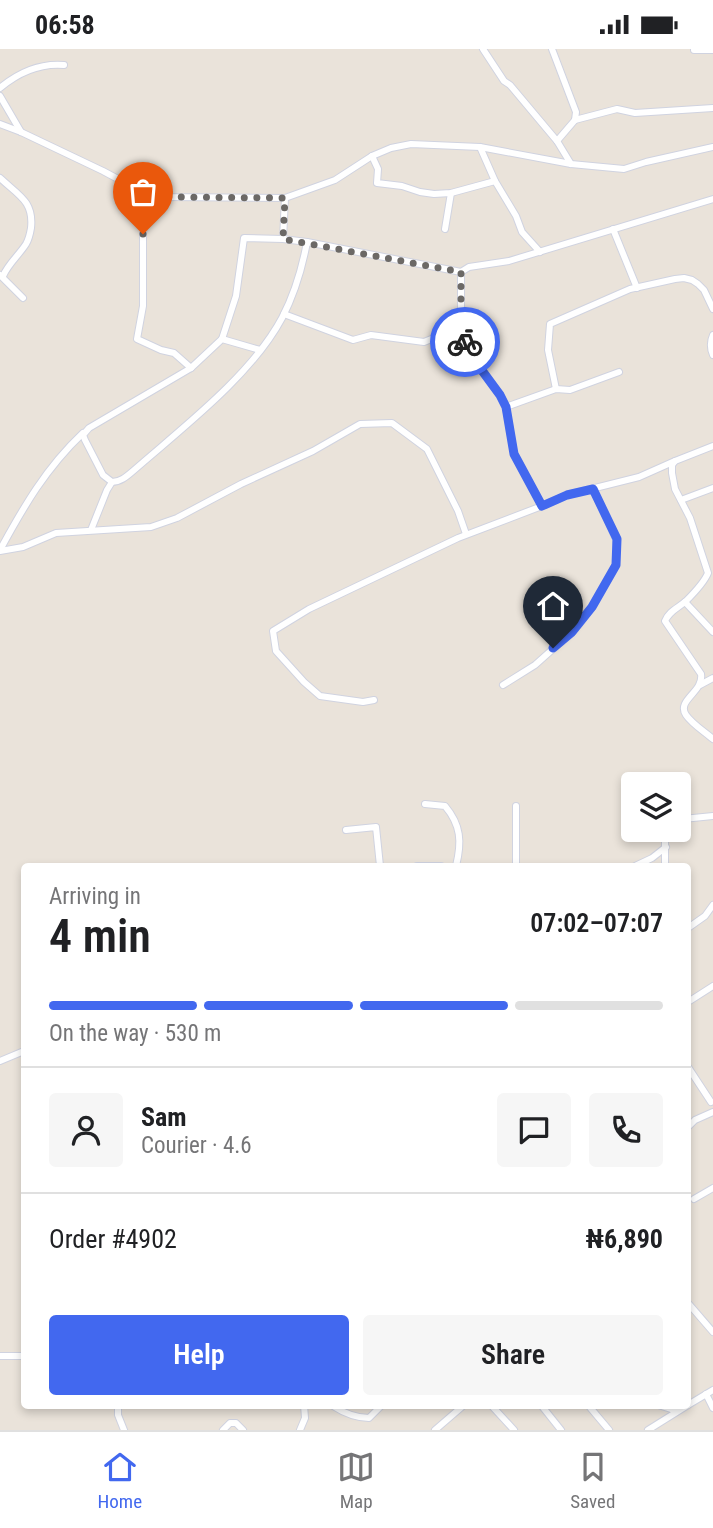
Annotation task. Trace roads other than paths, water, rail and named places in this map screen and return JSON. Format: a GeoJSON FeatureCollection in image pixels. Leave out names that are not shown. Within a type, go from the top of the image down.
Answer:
{"type":"FeatureCollection","features":[{"type":"Feature","properties":{"kind":"street"},"geometry":{"type":"LineString","coordinates":[[483,49],[504,81],[557,141],[571,164]]}},
{"type":"Feature","properties":{"kind":"street"},"geometry":{"type":"LineString","coordinates":[[552,49],[576,112],[575,120],[557,141]]}},
{"type":"Feature","properties":{"kind":"street"},"geometry":{"type":"LineString","coordinates":[[694,50],[713,50]]}},
{"type":"Feature","properties":{"kind":"street"},"geometry":{"type":"LineString","coordinates":[[0,88],[32,69],[48,64],[64,65]]}},
{"type":"Feature","properties":{"kind":"street"},"geometry":{"type":"LineString","coordinates":[[0,96],[21,132]]}},
{"type":"Feature","properties":{"kind":"street"},"geometry":{"type":"LineString","coordinates":[[575,120],[617,109],[635,113],[713,108]]}},
{"type":"Feature","properties":{"kind":"street"},"geometry":{"type":"LineString","coordinates":[[0,124],[146,194],[167,197],[285,198],[335,180],[372,156],[411,144],[480,147],[571,164],[624,169],[713,147]]}},
{"type":"Feature","properties":{"kind":"street"},"geometry":{"type":"LineString","coordinates":[[480,147],[522,232],[540,252]]}},
{"type":"Feature","properties":{"kind":"street"},"geometry":{"type":"LineString","coordinates":[[372,156],[378,170],[377,183],[402,186],[420,192],[451,193],[495,181]]}},
{"type":"Feature","properties":{"kind":"street"},"geometry":{"type":"LineString","coordinates":[[0,178],[31,208],[30,236],[1,275],[23,297]]}},
{"type":"Feature","properties":{"kind":"street"},"geometry":{"type":"LineString","coordinates":[[445,229],[451,193]]}},
{"type":"Feature","properties":{"kind":"street"},"geometry":{"type":"LineString","coordinates":[[146,194],[143,234],[144,306],[137,339],[174,353],[191,368]]}},
{"type":"Feature","properties":{"kind":"street"},"geometry":{"type":"LineString","coordinates":[[283,239],[285,198]]}},
{"type":"Feature","properties":{"kind":"street"},"geometry":{"type":"LineString","coordinates":[[0,551],[31,495],[66,450],[89,428],[191,368],[222,339],[236,296],[244,238],[307,242],[461,272],[468,267],[503,262],[540,252],[713,199]]}},
{"type":"Feature","properties":{"kind":"street"},"geometry":{"type":"LineString","coordinates":[[612,229],[637,288]]}},
{"type":"Feature","properties":{"kind":"street"},"geometry":{"type":"LineString","coordinates":[[91,530],[112,482],[123,479],[199,413],[260,350],[284,314],[292,296],[307,242]]}},
{"type":"Feature","properties":{"kind":"street"},"geometry":{"type":"LineString","coordinates":[[461,272],[461,327],[465,342],[506,407],[514,454],[542,506]]}},
{"type":"Feature","properties":{"kind":"street"},"geometry":{"type":"LineString","coordinates":[[556,389],[548,350],[550,324],[630,289],[684,278],[704,290],[713,309]]}},
{"type":"Feature","properties":{"kind":"street"},"geometry":{"type":"LineString","coordinates":[[284,314],[353,340],[371,335],[424,342],[461,327]]}},
{"type":"Feature","properties":{"kind":"street"},"geometry":{"type":"LineString","coordinates":[[713,335],[710,341],[713,355]]}},
{"type":"Feature","properties":{"kind":"street"},"geometry":{"type":"LineString","coordinates":[[222,339],[260,350]]}},
{"type":"Feature","properties":{"kind":"street"},"geometry":{"type":"LineString","coordinates":[[506,407],[556,389],[570,390],[619,372]]}},
{"type":"Feature","properties":{"kind":"street"},"geometry":{"type":"LineString","coordinates":[[0,551],[23,547],[56,533],[151,527],[177,518],[241,484],[313,451],[360,423],[393,423],[427,449],[458,511],[466,534]]}},
{"type":"Feature","properties":{"kind":"street"},"geometry":{"type":"LineString","coordinates":[[85,432],[85,440],[103,475],[112,482]]}},
{"type":"Feature","properties":{"kind":"street"},"geometry":{"type":"LineString","coordinates":[[374,700],[363,702],[320,696],[276,651],[273,631],[309,609],[466,534],[567,495],[639,477],[713,446]]}},
{"type":"Feature","properties":{"kind":"street"},"geometry":{"type":"LineString","coordinates":[[675,461],[672,465],[675,489],[690,518],[708,573],[685,602],[669,613],[666,621],[701,674],[700,685]]}},
{"type":"Feature","properties":{"kind":"street"},"geometry":{"type":"LineString","coordinates":[[681,500],[713,488]]}},
{"type":"Feature","properties":{"kind":"street"},"geometry":{"type":"LineString","coordinates":[[503,685],[535,665],[572,632],[592,607],[616,565],[617,539],[593,489]]}},
{"type":"Feature","properties":{"kind":"street"},"geometry":{"type":"LineString","coordinates":[[685,602],[713,632]]}},
{"type":"Feature","properties":{"kind":"street"},"geometry":{"type":"LineString","coordinates":[[713,678],[700,685],[686,701],[684,709],[687,716],[713,739]]}},
{"type":"Feature","properties":{"kind":"street"},"geometry":{"type":"LineString","coordinates":[[425,804],[445,806],[455,818],[459,831],[456,863]]}},
{"type":"Feature","properties":{"kind":"street"},"geometry":{"type":"LineString","coordinates":[[516,806],[516,863]]}},
{"type":"Feature","properties":{"kind":"street"},"geometry":{"type":"LineString","coordinates":[[691,818],[713,816]]}},
{"type":"Feature","properties":{"kind":"street"},"geometry":{"type":"LineString","coordinates":[[346,830],[376,827],[380,863]]}},
{"type":"Feature","properties":{"kind":"street"},"geometry":{"type":"LineString","coordinates":[[665,842],[665,863]]}},
{"type":"Feature","properties":{"kind":"street"},"geometry":{"type":"LineString","coordinates":[[641,863],[666,847]]}},
{"type":"Feature","properties":{"kind":"street"},"geometry":{"type":"LineString","coordinates":[[691,926],[705,916],[713,905]]}},
{"type":"Feature","properties":{"kind":"street"},"geometry":{"type":"LineString","coordinates":[[691,1000],[713,986]]}},
{"type":"Feature","properties":{"kind":"street"},"geometry":{"type":"LineString","coordinates":[[0,1061],[21,1052]]}},
{"type":"Feature","properties":{"kind":"street"},"geometry":{"type":"LineString","coordinates":[[691,1072],[711,1103]]}},
{"type":"Feature","properties":{"kind":"street"},"geometry":{"type":"LineString","coordinates":[[691,1124],[713,1112]]}},
{"type":"Feature","properties":{"kind":"street"},"geometry":{"type":"LineString","coordinates":[[694,1199],[713,1188]]}},
{"type":"Feature","properties":{"kind":"street"},"geometry":{"type":"LineString","coordinates":[[691,1306],[713,1332]]}},
{"type":"Feature","properties":{"kind":"street"},"geometry":{"type":"LineString","coordinates":[[0,1356],[21,1356]]}},
{"type":"Feature","properties":{"kind":"street"},"geometry":{"type":"LineString","coordinates":[[691,1403],[710,1392],[713,1408]]}},
{"type":"Feature","properties":{"kind":"street"},"geometry":{"type":"LineString","coordinates":[[118,1409],[124,1430]]}},
{"type":"Feature","properties":{"kind":"street"},"geometry":{"type":"LineString","coordinates":[[300,1430],[305,1418],[304,1409]]}},
{"type":"Feature","properties":{"kind":"street"},"geometry":{"type":"LineString","coordinates":[[337,1409],[362,1418],[369,1418],[378,1409]]}},
{"type":"Feature","properties":{"kind":"street"},"geometry":{"type":"LineString","coordinates":[[435,1430],[459,1409]]}},
{"type":"Feature","properties":{"kind":"street"},"geometry":{"type":"LineString","coordinates":[[495,1409],[514,1430]]}},
{"type":"Feature","properties":{"kind":"street"},"geometry":{"type":"LineString","coordinates":[[544,1409],[561,1430]]}},
{"type":"Feature","properties":{"kind":"street"},"geometry":{"type":"LineString","coordinates":[[591,1409],[609,1430]]}},
{"type":"Feature","properties":{"kind":"street"},"geometry":{"type":"LineString","coordinates":[[671,1409],[677,1412]]}},
{"type":"Feature","properties":{"kind":"street"},"geometry":{"type":"LineString","coordinates":[[648,1430],[682,1409]]}},
{"type":"Feature","properties":{"kind":"street"},"geometry":{"type":"LineString","coordinates":[[223,1430],[230,1423],[236,1423],[243,1430]]}}]}
